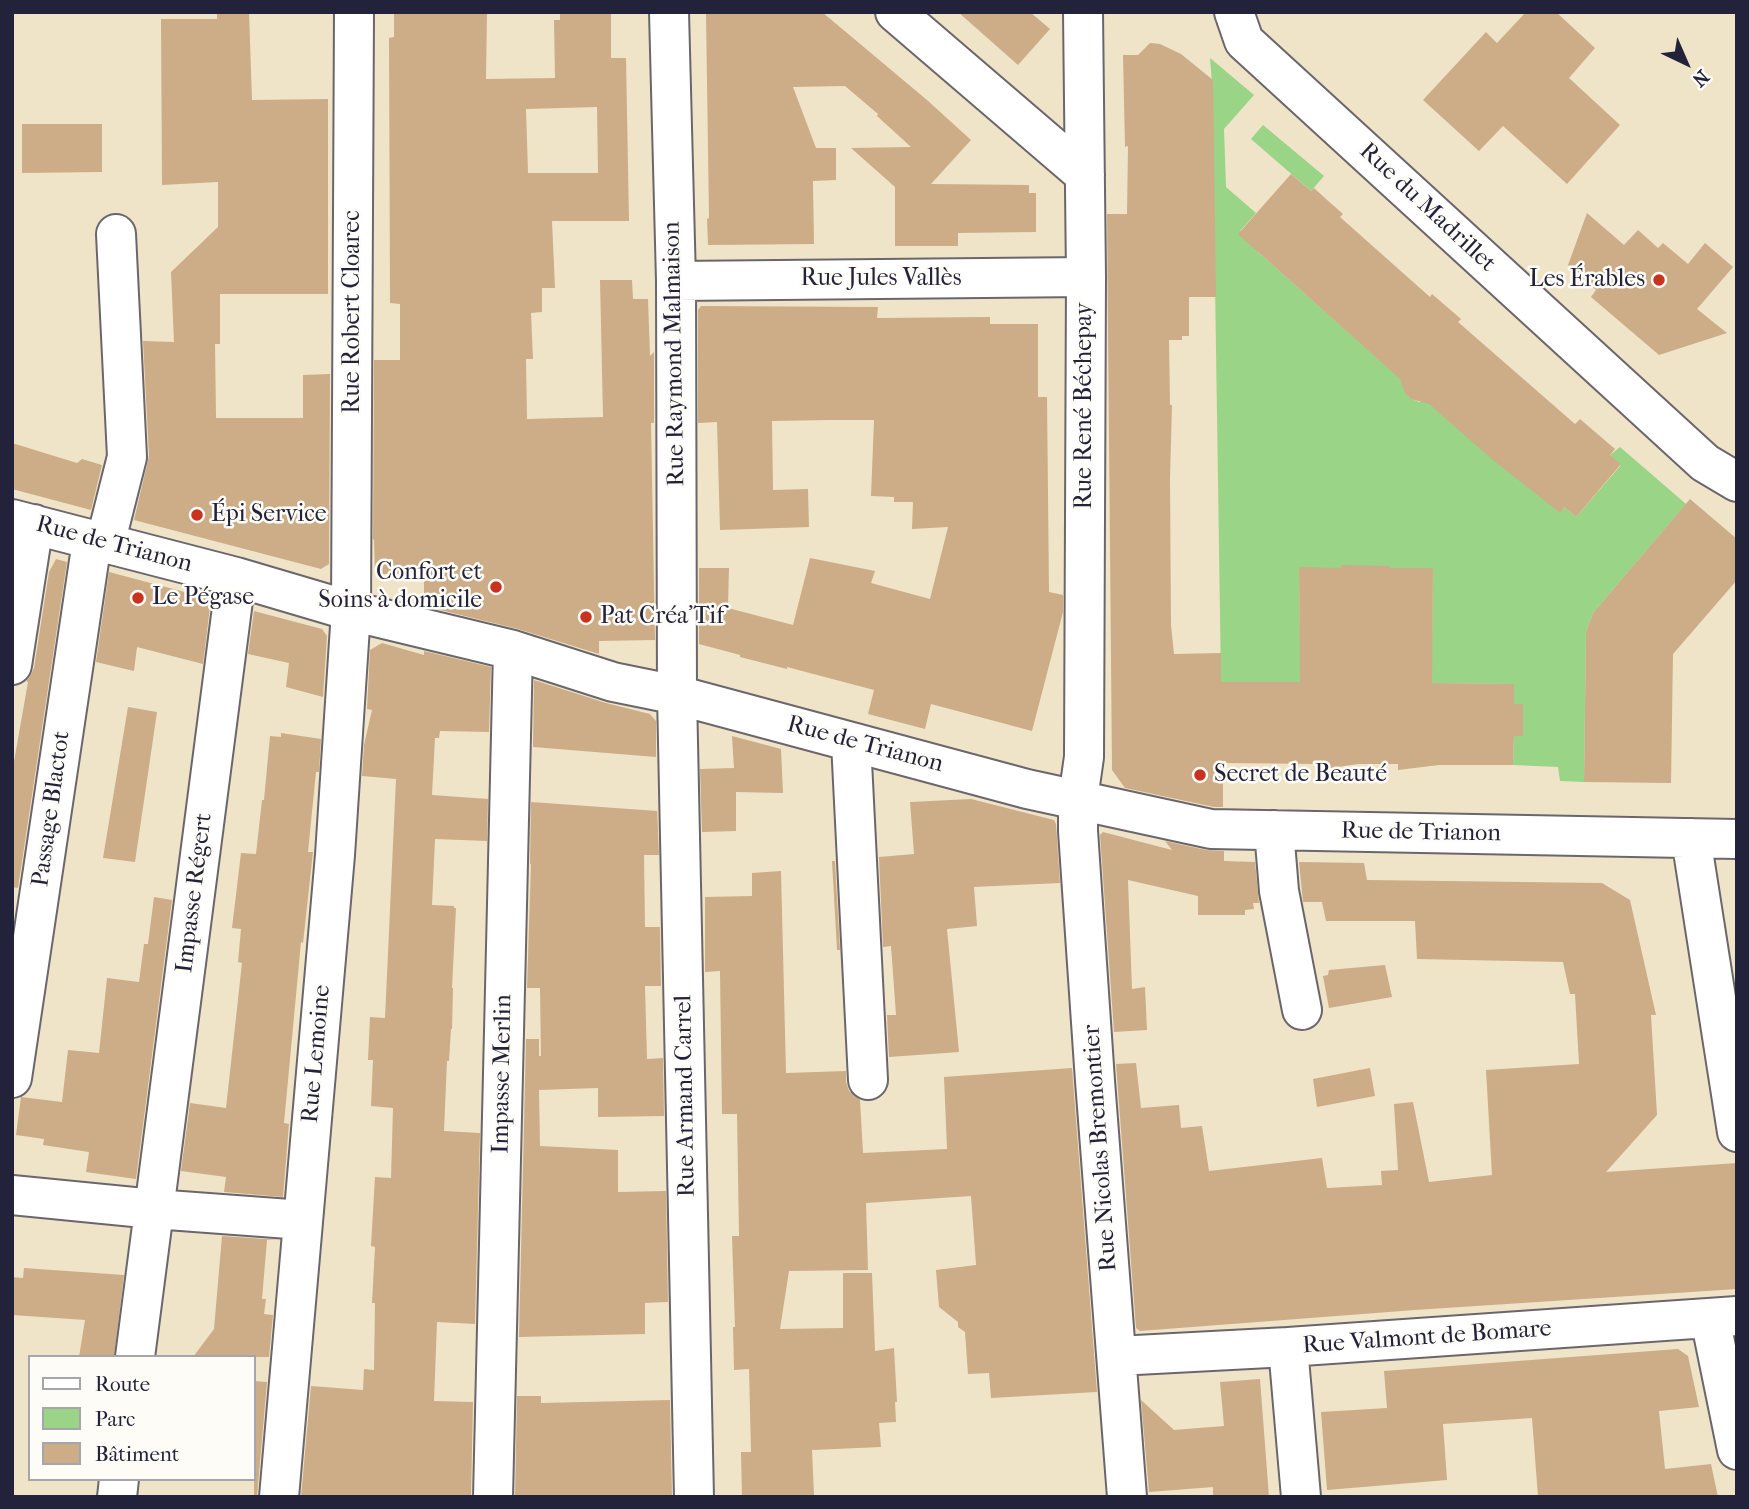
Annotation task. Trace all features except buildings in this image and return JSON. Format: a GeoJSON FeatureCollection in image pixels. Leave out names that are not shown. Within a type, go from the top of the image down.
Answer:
{"type":"FeatureCollection","features":[{"type":"Feature","properties":{"kind":"street","name":"Rue Robert Cloarec"},"geometry":{"type":"LineString","coordinates":[[351,611],[354,12]]}},
{"type":"Feature","properties":{"kind":"street","name":"Rue Raymond Malmaison"},"geometry":{"type":"LineString","coordinates":[[669,12],[676,281],[677,695]]}},
{"type":"Feature","properties":{"kind":"street"},"geometry":{"type":"LineString","coordinates":[[895,12],[1085,176]]}},
{"type":"Feature","properties":{"kind":"street","name":"Rue René Béchepay"},"geometry":{"type":"LineString","coordinates":[[1078,799],[1084,757],[1086,277],[1083,12]]}},
{"type":"Feature","properties":{"kind":"street","name":"Rue du Madrillet"},"geometry":{"type":"LineString","coordinates":[[1239,27],[1705,463],[1737,482]]}},
{"type":"Feature","properties":{"kind":"street","name":"Passage Blactot"},"geometry":{"type":"LineString","coordinates":[[12,1077],[99,542],[127,457],[116,234]]}},
{"type":"Feature","properties":{"kind":"street","name":"Rue Jules Vallès"},"geometry":{"type":"LineString","coordinates":[[676,281],[1086,277]]}},
{"type":"Feature","properties":{"kind":"street","name":"Rue de Trianon"},"geometry":{"type":"LineString","coordinates":[[23,522],[236,576],[351,611],[513,650],[612,682],[677,695],[1027,789],[1211,829],[1737,839]]}},
{"type":"Feature","properties":{"kind":"street"},"geometry":{"type":"LineString","coordinates":[[12,665],[23,522]]}},
{"type":"Feature","properties":{"kind":"street","name":"Impasse Régert"},"geometry":{"type":"LineString","coordinates":[[135,1355],[236,576]]}},
{"type":"Feature","properties":{"kind":"street","name":"Rue Lemoine"},"geometry":{"type":"LineString","coordinates":[[279,1497],[335,855],[351,611]]}},
{"type":"Feature","properties":{"kind":"street","name":"Impasse Merlin"},"geometry":{"type":"LineString","coordinates":[[493,1497],[513,650]]}},
{"type":"Feature","properties":{"kind":"street","name":"Rue Armand Carrel"},"geometry":{"type":"LineString","coordinates":[[677,695],[694,1497]]}},
{"type":"Feature","properties":{"kind":"street"},"geometry":{"type":"LineString","coordinates":[[851,742],[868,1080]]}},
{"type":"Feature","properties":{"kind":"street","name":"Rue Nicolas Bremontier"},"geometry":{"type":"LineString","coordinates":[[1078,799],[1095,1081],[1127,1497]]}},
{"type":"Feature","properties":{"kind":"street"},"geometry":{"type":"LineString","coordinates":[[1274,830],[1279,891],[1302,1010]]}},
{"type":"Feature","properties":{"kind":"street"},"geometry":{"type":"LineString","coordinates":[[1691,838],[1737,1132]]}},
{"type":"Feature","properties":{"kind":"street"},"geometry":{"type":"LineString","coordinates":[[12,1195],[303,1220]]}},
{"type":"Feature","properties":{"kind":"street"},"geometry":{"type":"LineString","coordinates":[[1723,1317],[1737,1450]]}},
{"type":"Feature","properties":{"kind":"street","name":"Rue Valmont de Bomare"},"geometry":{"type":"LineString","coordinates":[[1118,1356],[1723,1317]]}},
{"type":"Feature","properties":{"kind":"street"},"geometry":{"type":"LineString","coordinates":[[1288,1347],[1301,1497]]}},
{"type":"Feature","properties":{"kind":"green space"},"geometry":{"type":"Polygon","coordinates":[[[1210,58],[1254,95],[1224,129],[1226,187],[1256,213],[1240,231],[1260,248],[1258,252],[1403,381],[1404,390],[1410,398],[1419,402],[1426,401],[1559,512],[1564,507],[1576,517],[1621,465],[1610,455],[1620,447],[1686,504],[1593,613],[1586,632],[1584,782],[1560,781],[1558,767],[1513,765],[1514,736],[1522,736],[1523,704],[1514,704],[1513,684],[1399,683],[1432,638],[1433,568],[1390,575],[1390,566],[1342,575],[1320,568],[1299,568],[1300,637],[1333,637],[1335,682],[1221,682],[1210,58]]]}},
{"type":"Feature","properties":{"kind":"green space"},"geometry":{"type":"Polygon","coordinates":[[[1263,125],[1324,176],[1311,191],[1251,139],[1263,125]]]}},
{"type":"Feature","properties":{"kind":"place","name":"Les Érables"},"geometry":{"type":"Point","coordinates":[1659,280]}},
{"type":"Feature","properties":{"kind":"place","name":"Épi Service"},"geometry":{"type":"Point","coordinates":[197,515]}},
{"type":"Feature","properties":{"kind":"place","name":"Confort et Soins à domicile"},"geometry":{"type":"Point","coordinates":[496,587]}},
{"type":"Feature","properties":{"kind":"place","name":"Le Pégase"},"geometry":{"type":"Point","coordinates":[138,598]}},
{"type":"Feature","properties":{"kind":"place","name":"Pat Créa'Tif"},"geometry":{"type":"Point","coordinates":[586,617]}},
{"type":"Feature","properties":{"kind":"place","name":"Secret de Beauté"},"geometry":{"type":"Point","coordinates":[1200,775]}}]}
